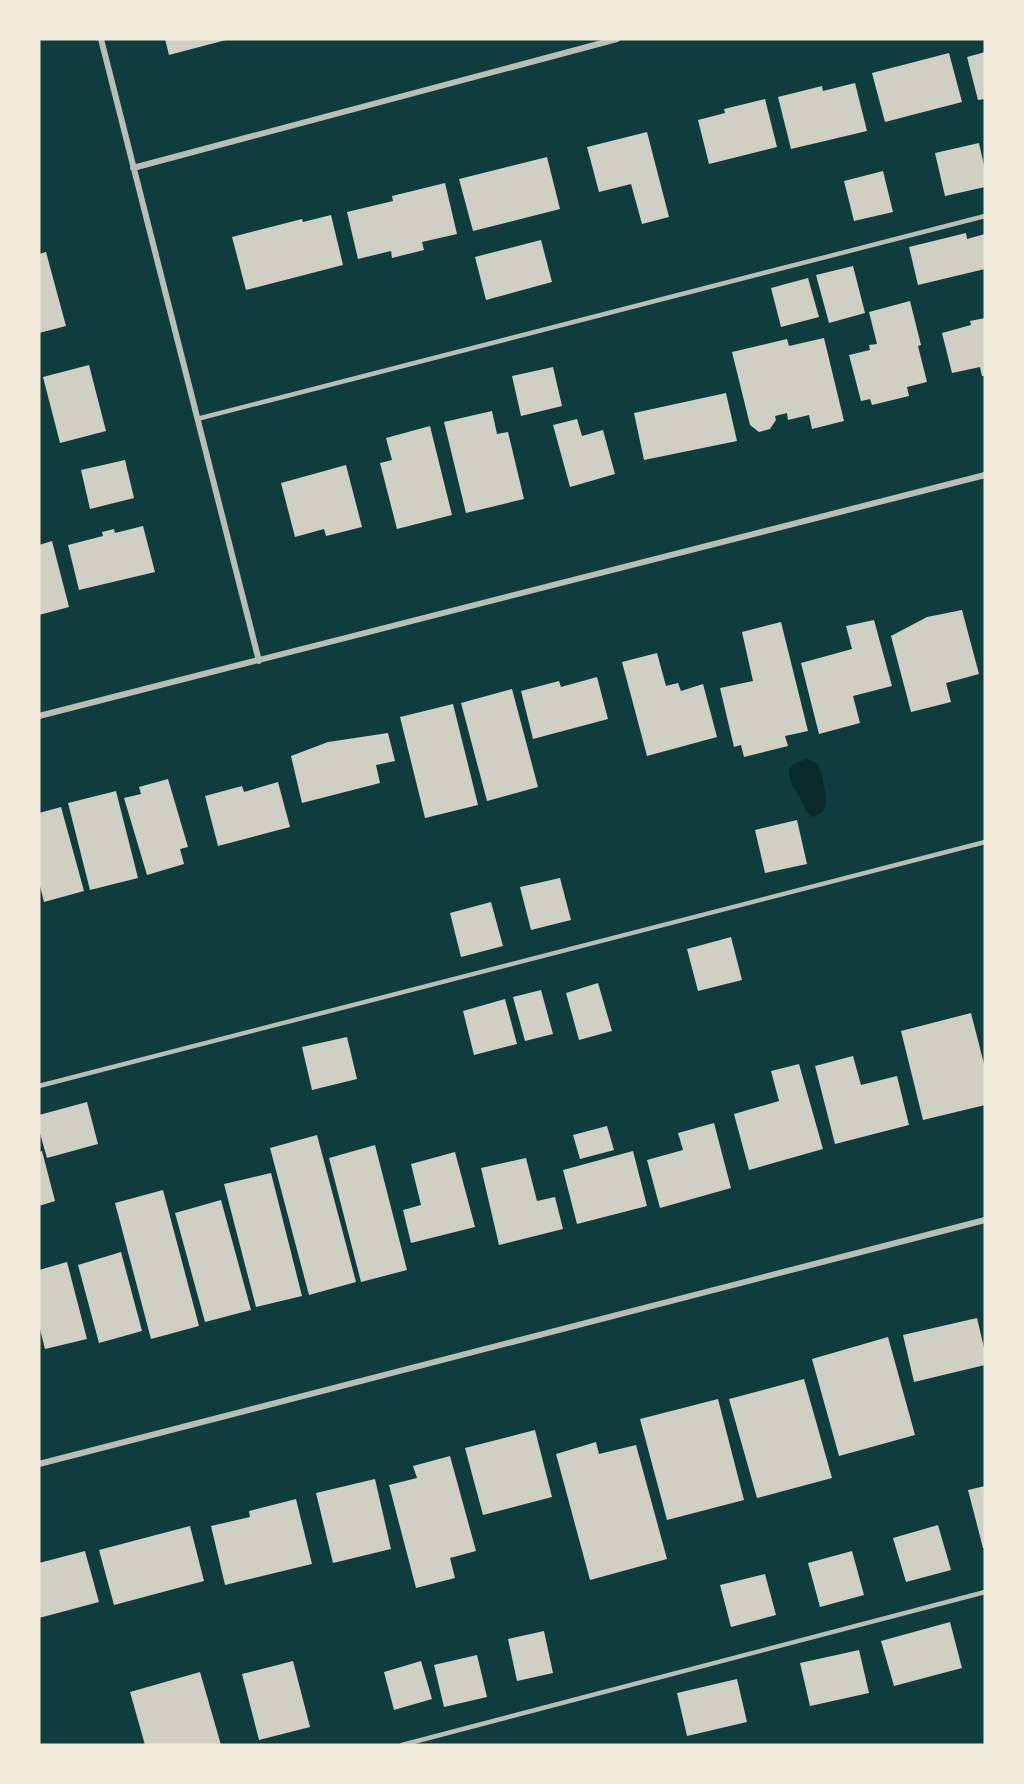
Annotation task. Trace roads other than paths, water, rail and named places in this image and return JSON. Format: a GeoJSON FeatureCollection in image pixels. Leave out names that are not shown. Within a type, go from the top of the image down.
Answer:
{"type":"FeatureCollection","features":[{"type":"Feature","properties":{"kind":"street"},"geometry":{"type":"LineString","coordinates":[[101,39],[259,661]]}},
{"type":"Feature","properties":{"kind":"street"},"geometry":{"type":"LineString","coordinates":[[133,168],[617,39]]}},
{"type":"Feature","properties":{"kind":"street"},"geometry":{"type":"LineString","coordinates":[[39,716],[985,474]]}},
{"type":"Feature","properties":{"kind":"street"},"geometry":{"type":"LineString","coordinates":[[39,1464],[985,1220]]}},
{"type":"Feature","properties":{"kind":"lane"},"geometry":{"type":"LineString","coordinates":[[197,419],[985,216]]}},
{"type":"Feature","properties":{"kind":"lane"},"geometry":{"type":"LineString","coordinates":[[39,1086],[985,842]]}},
{"type":"Feature","properties":{"kind":"lane"},"geometry":{"type":"LineString","coordinates":[[402,1745],[985,1592]]}},
{"type":"Feature","properties":{"kind":"water"},"geometry":{"type":"Polygon","coordinates":[[[807,759],[816,763],[820,768],[826,796],[824,809],[813,817],[805,809],[789,774],[792,766],[807,759]]]}}]}
